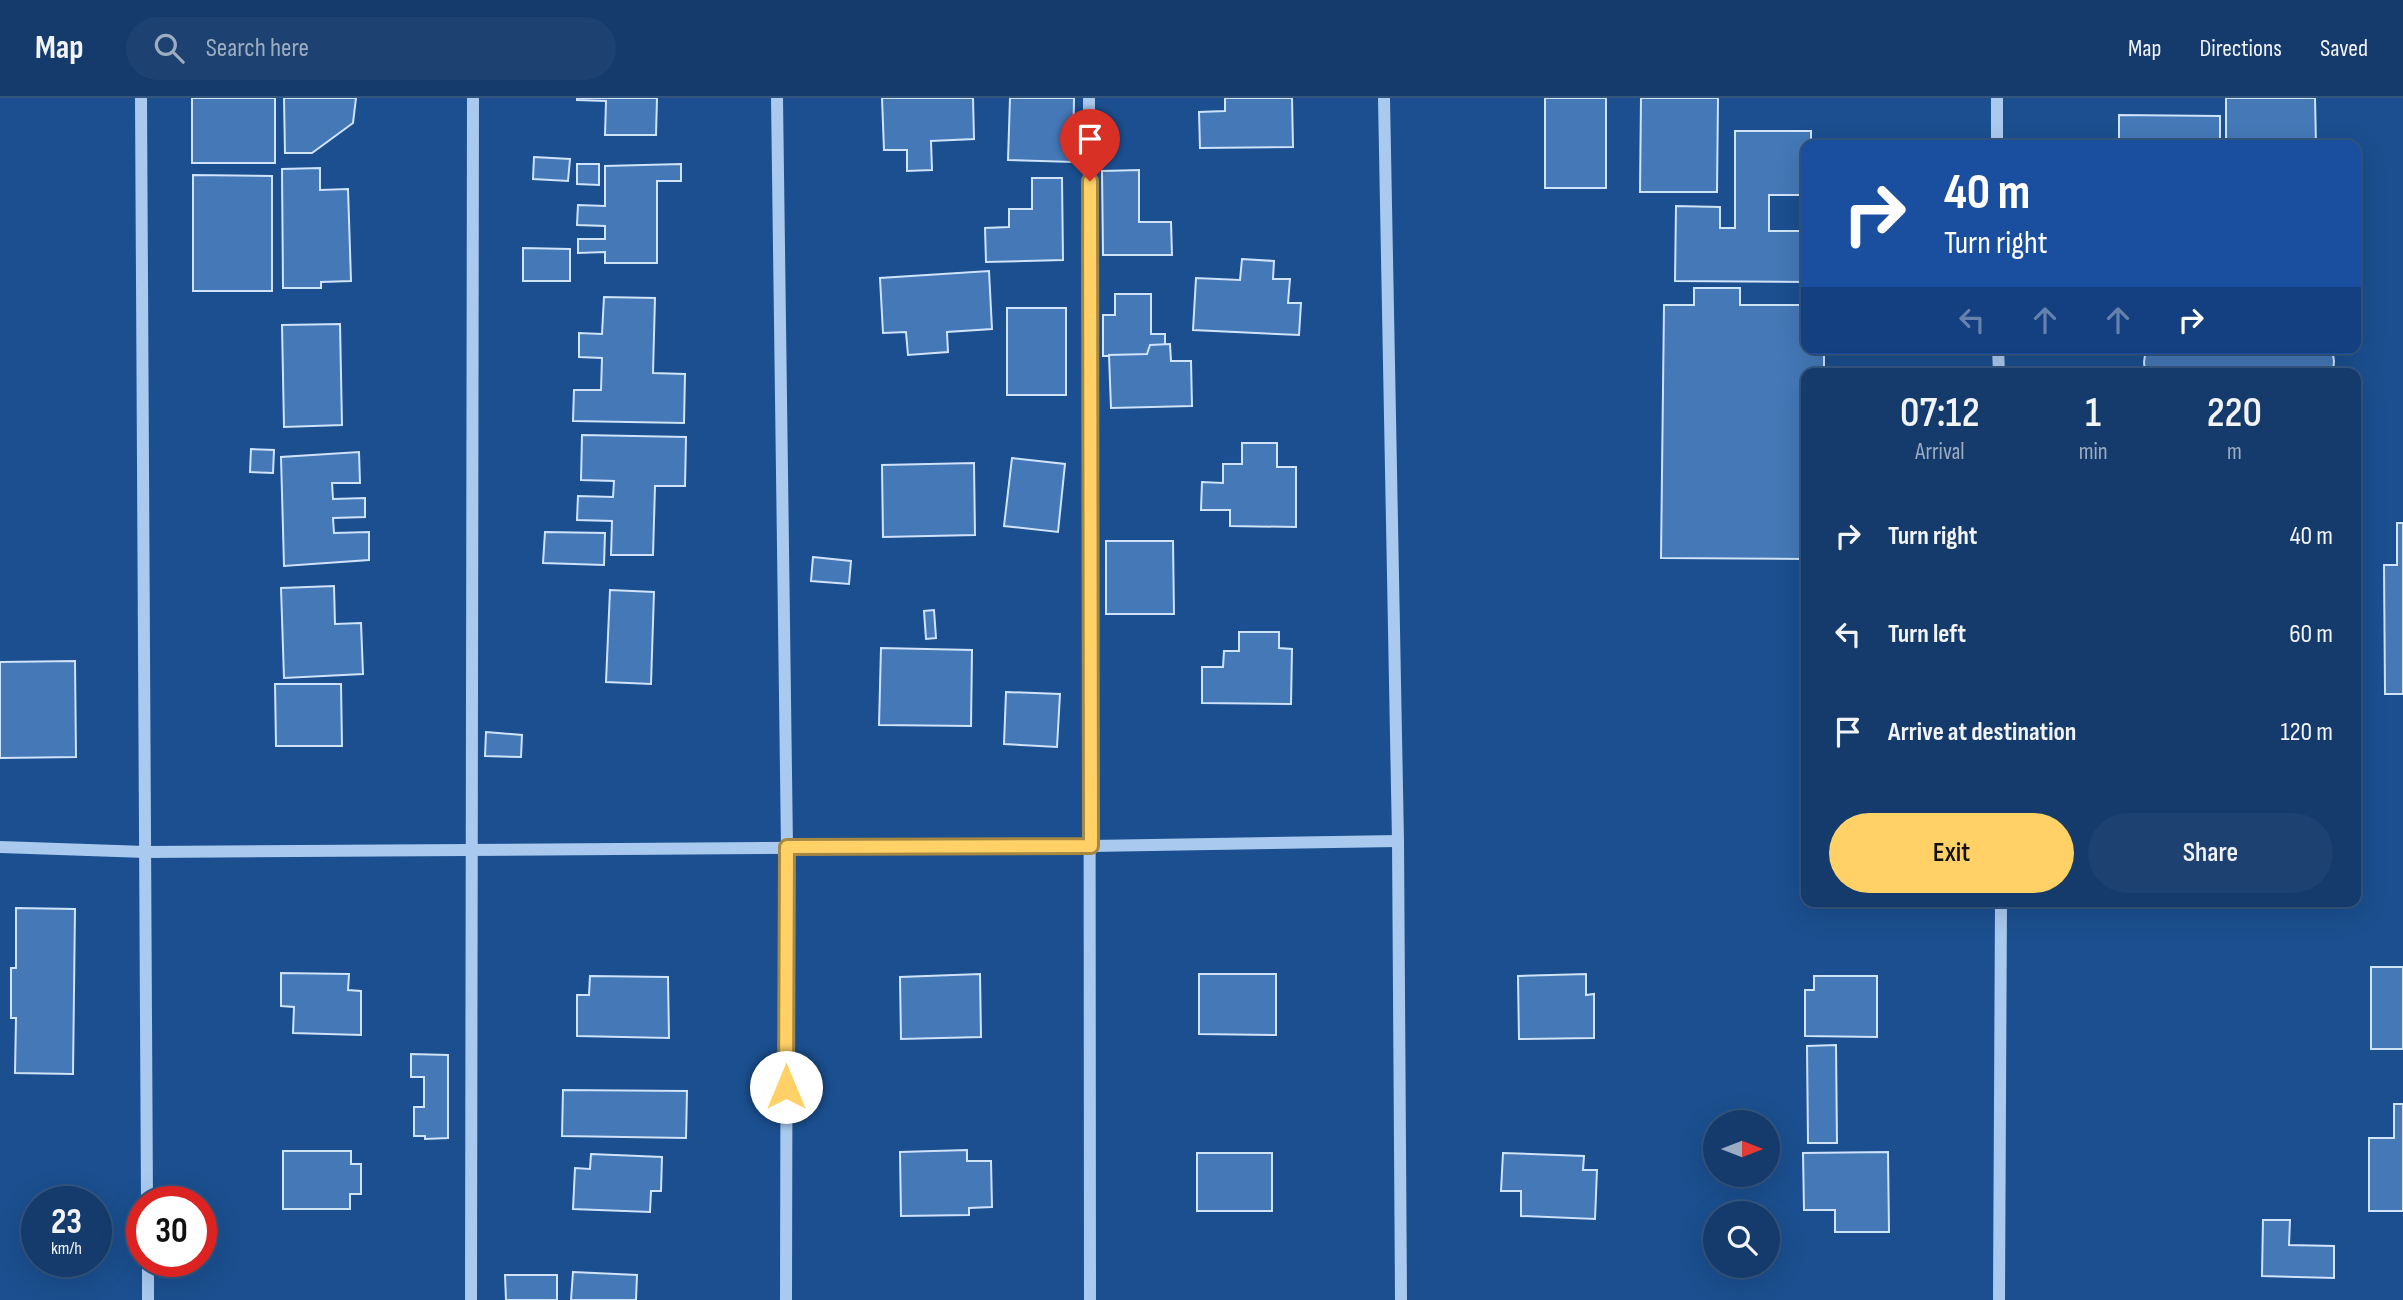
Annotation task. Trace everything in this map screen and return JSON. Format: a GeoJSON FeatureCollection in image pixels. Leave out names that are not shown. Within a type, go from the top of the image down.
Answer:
{"type":"FeatureCollection","features":[{"type":"Feature","properties":{"kind":"street"},"geometry":{"type":"LineString","coordinates":[[141,98],[147,1186]]}},
{"type":"Feature","properties":{"kind":"street"},"geometry":{"type":"LineString","coordinates":[[471,1300],[472,98]]}},
{"type":"Feature","properties":{"kind":"street"},"geometry":{"type":"LineString","coordinates":[[777,98],[787,847],[786,1300]]}},
{"type":"Feature","properties":{"kind":"street"},"geometry":{"type":"LineString","coordinates":[[1089,98],[1090,1300]]}},
{"type":"Feature","properties":{"kind":"street"},"geometry":{"type":"LineString","coordinates":[[1384,98],[1398,841],[1401,1300]]}},
{"type":"Feature","properties":{"kind":"street"},"geometry":{"type":"LineString","coordinates":[[1997,98],[1997,140]]}},
{"type":"Feature","properties":{"kind":"street"},"geometry":{"type":"LineString","coordinates":[[0,847],[146,852],[1091,846],[1398,841]]}},
{"type":"Feature","properties":{"kind":"street"},"geometry":{"type":"LineString","coordinates":[[1999,1300],[2001,907]]}},
{"type":"Feature","properties":{"kind":"street"},"geometry":{"type":"LineString","coordinates":[[148,1277],[148,1300]]}},
{"type":"Feature","properties":{"kind":"building"},"geometry":{"type":"Polygon","coordinates":[[[192,98],[275,98],[275,163],[192,163],[192,98]]]}},
{"type":"Feature","properties":{"kind":"building"},"geometry":{"type":"Polygon","coordinates":[[[284,98],[356,98],[353,123],[312,153],[285,153],[284,98]]]}},
{"type":"Feature","properties":{"kind":"building"},"geometry":{"type":"Polygon","coordinates":[[[577,98],[657,98],[656,135],[605,135],[606,101],[577,98]]]}},
{"type":"Feature","properties":{"kind":"building"},"geometry":{"type":"Polygon","coordinates":[[[882,98],[973,98],[974,139],[931,141],[932,170],[907,171],[907,150],[884,150],[882,98]]]}},
{"type":"Feature","properties":{"kind":"building"},"geometry":{"type":"Polygon","coordinates":[[[1010,98],[1074,98],[1073,162],[1008,160],[1010,98]]]}},
{"type":"Feature","properties":{"kind":"building"},"geometry":{"type":"Polygon","coordinates":[[[1225,98],[1292,98],[1293,147],[1200,148],[1199,112],[1225,111],[1225,98]]]}},
{"type":"Feature","properties":{"kind":"building"},"geometry":{"type":"Polygon","coordinates":[[[1545,98],[1606,98],[1606,188],[1545,188],[1545,98]]]}},
{"type":"Feature","properties":{"kind":"building"},"geometry":{"type":"Polygon","coordinates":[[[1641,98],[1718,98],[1717,192],[1640,192],[1641,98]]]}},
{"type":"Feature","properties":{"kind":"building"},"geometry":{"type":"Polygon","coordinates":[[[2226,98],[2315,98],[2316,140],[2226,140],[2226,98]]]}},
{"type":"Feature","properties":{"kind":"building"},"geometry":{"type":"Polygon","coordinates":[[[2119,115],[2220,116],[2220,140],[2119,140],[2119,115]]]}},
{"type":"Feature","properties":{"kind":"building"},"geometry":{"type":"Polygon","coordinates":[[[1735,131],[1811,131],[1811,140],[1801,140],[1801,195],[1769,195],[1769,231],[1801,231],[1801,282],[1675,281],[1676,206],[1720,207],[1720,228],[1735,228],[1735,131]]]}},
{"type":"Feature","properties":{"kind":"building"},"geometry":{"type":"Polygon","coordinates":[[[534,157],[570,159],[568,181],[533,179],[534,157]]]}},
{"type":"Feature","properties":{"kind":"building"},"geometry":{"type":"Polygon","coordinates":[[[577,164],[599,164],[599,185],[577,184],[577,164]]]}},
{"type":"Feature","properties":{"kind":"building"},"geometry":{"type":"Polygon","coordinates":[[[681,164],[681,181],[657,181],[657,263],[605,263],[605,252],[578,253],[578,239],[605,239],[605,226],[577,225],[578,205],[605,206],[605,166],[681,164]]]}},
{"type":"Feature","properties":{"kind":"building"},"geometry":{"type":"Polygon","coordinates":[[[320,168],[320,190],[348,189],[351,281],[321,282],[321,288],[283,288],[282,169],[320,168]]]}},
{"type":"Feature","properties":{"kind":"building"},"geometry":{"type":"Polygon","coordinates":[[[1139,170],[1139,222],[1171,222],[1172,255],[1103,255],[1102,171],[1139,170]]]}},
{"type":"Feature","properties":{"kind":"building"},"geometry":{"type":"Polygon","coordinates":[[[193,175],[272,176],[272,291],[193,291],[193,175]]]}},
{"type":"Feature","properties":{"kind":"building"},"geometry":{"type":"Polygon","coordinates":[[[1032,178],[1062,178],[1063,260],[986,262],[985,228],[1009,227],[1009,209],[1032,209],[1032,178]]]}},
{"type":"Feature","properties":{"kind":"building"},"geometry":{"type":"Polygon","coordinates":[[[523,248],[570,249],[570,281],[523,281],[523,248]]]}},
{"type":"Feature","properties":{"kind":"building"},"geometry":{"type":"Polygon","coordinates":[[[1242,259],[1274,261],[1273,279],[1290,279],[1288,303],[1301,303],[1299,335],[1193,330],[1196,278],[1240,280],[1242,259]]]}},
{"type":"Feature","properties":{"kind":"building"},"geometry":{"type":"Polygon","coordinates":[[[989,271],[992,329],[947,332],[948,352],[908,355],[906,332],[883,333],[880,278],[989,271]]]}},
{"type":"Feature","properties":{"kind":"building"},"geometry":{"type":"Polygon","coordinates":[[[1694,288],[1740,288],[1740,305],[1801,305],[1801,354],[1824,354],[1824,368],[1801,368],[1801,559],[1661,558],[1664,305],[1694,305],[1694,288]]]}},
{"type":"Feature","properties":{"kind":"building"},"geometry":{"type":"Polygon","coordinates":[[[1115,294],[1151,294],[1151,334],[1165,334],[1165,356],[1103,356],[1103,315],[1115,315],[1115,294]]]}},
{"type":"Feature","properties":{"kind":"building"},"geometry":{"type":"Polygon","coordinates":[[[604,297],[655,298],[653,373],[685,374],[684,423],[573,421],[574,390],[601,390],[602,358],[579,357],[579,333],[602,334],[604,297]]]}},
{"type":"Feature","properties":{"kind":"building"},"geometry":{"type":"Polygon","coordinates":[[[1007,308],[1066,308],[1066,395],[1007,395],[1007,308]]]}},
{"type":"Feature","properties":{"kind":"building"},"geometry":{"type":"Polygon","coordinates":[[[340,324],[342,425],[284,427],[282,325],[340,324]]]}},
{"type":"Feature","properties":{"kind":"building"},"geometry":{"type":"Polygon","coordinates":[[[1170,344],[1171,361],[1191,361],[1192,406],[1111,408],[1109,355],[1147,354],[1150,345],[1170,344]]]}},
{"type":"Feature","properties":{"kind":"building"},"geometry":{"type":"Polygon","coordinates":[[[2145,354],[2333,354],[2334,361],[2333,368],[2145,368],[2145,354]]]}},
{"type":"Feature","properties":{"kind":"building"},"geometry":{"type":"Polygon","coordinates":[[[582,435],[686,437],[685,486],[655,486],[653,555],[611,555],[612,521],[577,520],[578,496],[613,497],[614,481],[581,480],[582,435]]]}},
{"type":"Feature","properties":{"kind":"building"},"geometry":{"type":"Polygon","coordinates":[[[1242,443],[1277,443],[1277,467],[1296,467],[1296,527],[1230,526],[1230,510],[1201,510],[1202,482],[1223,483],[1223,464],[1242,464],[1242,443]]]}},
{"type":"Feature","properties":{"kind":"building"},"geometry":{"type":"Polygon","coordinates":[[[251,449],[274,450],[273,473],[250,472],[251,449]]]}},
{"type":"Feature","properties":{"kind":"building"},"geometry":{"type":"Polygon","coordinates":[[[359,452],[360,483],[332,483],[333,499],[365,498],[365,517],[333,518],[334,533],[369,532],[369,560],[284,566],[281,457],[359,452]]]}},
{"type":"Feature","properties":{"kind":"building"},"geometry":{"type":"Polygon","coordinates":[[[1012,458],[1065,464],[1058,532],[1004,526],[1012,458]]]}},
{"type":"Feature","properties":{"kind":"building"},"geometry":{"type":"Polygon","coordinates":[[[974,463],[975,535],[883,537],[882,465],[974,463]]]}},
{"type":"Feature","properties":{"kind":"building"},"geometry":{"type":"Polygon","coordinates":[[[2397,523],[2403,523],[2403,694],[2385,694],[2384,565],[2397,565],[2397,523]]]}},
{"type":"Feature","properties":{"kind":"building"},"geometry":{"type":"Polygon","coordinates":[[[545,532],[605,533],[604,565],[543,563],[545,532]]]}},
{"type":"Feature","properties":{"kind":"building"},"geometry":{"type":"Polygon","coordinates":[[[1106,541],[1173,541],[1174,614],[1106,614],[1106,541]]]}},
{"type":"Feature","properties":{"kind":"building"},"geometry":{"type":"Polygon","coordinates":[[[813,557],[851,561],[849,584],[811,581],[813,557]]]}},
{"type":"Feature","properties":{"kind":"building"},"geometry":{"type":"Polygon","coordinates":[[[334,586],[335,624],[361,623],[363,674],[284,678],[281,588],[334,586]]]}},
{"type":"Feature","properties":{"kind":"building"},"geometry":{"type":"Polygon","coordinates":[[[610,590],[654,592],[651,684],[606,682],[610,590]]]}},
{"type":"Feature","properties":{"kind":"building"},"geometry":{"type":"Polygon","coordinates":[[[934,610],[936,638],[926,639],[924,611],[934,610]]]}},
{"type":"Feature","properties":{"kind":"building"},"geometry":{"type":"Polygon","coordinates":[[[1239,632],[1279,632],[1279,648],[1292,649],[1291,704],[1202,703],[1202,667],[1223,667],[1224,651],[1239,651],[1239,632]]]}},
{"type":"Feature","properties":{"kind":"building"},"geometry":{"type":"Polygon","coordinates":[[[881,648],[972,650],[971,726],[879,725],[881,648]]]}},
{"type":"Feature","properties":{"kind":"building"},"geometry":{"type":"Polygon","coordinates":[[[75,661],[76,757],[0,758],[0,662],[75,661]]]}},
{"type":"Feature","properties":{"kind":"building"},"geometry":{"type":"Polygon","coordinates":[[[275,684],[341,684],[342,746],[276,746],[275,684]]]}},
{"type":"Feature","properties":{"kind":"building"},"geometry":{"type":"Polygon","coordinates":[[[1006,692],[1060,694],[1057,747],[1004,744],[1006,692]]]}},
{"type":"Feature","properties":{"kind":"building"},"geometry":{"type":"Polygon","coordinates":[[[486,732],[522,735],[521,757],[485,756],[486,732]]]}},
{"type":"Feature","properties":{"kind":"building"},"geometry":{"type":"Polygon","coordinates":[[[16,908],[75,909],[73,1074],[15,1073],[16,1018],[11,1018],[11,968],[16,968],[16,908]]]}},
{"type":"Feature","properties":{"kind":"building"},"geometry":{"type":"Polygon","coordinates":[[[2371,967],[2403,967],[2403,1049],[2371,1049],[2371,967]]]}},
{"type":"Feature","properties":{"kind":"building"},"geometry":{"type":"Polygon","coordinates":[[[281,973],[349,974],[348,990],[361,991],[361,1035],[293,1033],[294,1007],[281,1006],[281,973]]]}},
{"type":"Feature","properties":{"kind":"building"},"geometry":{"type":"Polygon","coordinates":[[[980,974],[981,1037],[901,1039],[900,977],[980,974]]]}},
{"type":"Feature","properties":{"kind":"building"},"geometry":{"type":"Polygon","coordinates":[[[1199,974],[1276,974],[1276,1035],[1199,1034],[1199,974]]]}},
{"type":"Feature","properties":{"kind":"building"},"geometry":{"type":"Polygon","coordinates":[[[1586,974],[1586,995],[1594,994],[1594,1038],[1519,1039],[1518,976],[1586,974]]]}},
{"type":"Feature","properties":{"kind":"building"},"geometry":{"type":"Polygon","coordinates":[[[590,976],[668,977],[669,1038],[577,1036],[577,995],[589,995],[590,976]]]}},
{"type":"Feature","properties":{"kind":"building"},"geometry":{"type":"Polygon","coordinates":[[[1814,976],[1877,976],[1877,1037],[1805,1036],[1805,990],[1814,990],[1814,976]]]}},
{"type":"Feature","properties":{"kind":"building"},"geometry":{"type":"Polygon","coordinates":[[[1836,1045],[1837,1143],[1808,1143],[1807,1046],[1836,1045]]]}},
{"type":"Feature","properties":{"kind":"building"},"geometry":{"type":"Polygon","coordinates":[[[411,1054],[448,1055],[448,1138],[425,1139],[425,1136],[414,1136],[414,1107],[424,1107],[424,1077],[411,1077],[411,1054]]]}},
{"type":"Feature","properties":{"kind":"building"},"geometry":{"type":"Polygon","coordinates":[[[563,1090],[687,1091],[686,1138],[562,1136],[563,1090]]]}},
{"type":"Feature","properties":{"kind":"building"},"geometry":{"type":"Polygon","coordinates":[[[2394,1104],[2403,1104],[2403,1211],[2369,1211],[2369,1138],[2394,1138],[2394,1104]]]}},
{"type":"Feature","properties":{"kind":"building"},"geometry":{"type":"Polygon","coordinates":[[[967,1150],[967,1161],[991,1161],[992,1207],[969,1208],[969,1215],[901,1216],[900,1152],[967,1150]]]}},
{"type":"Feature","properties":{"kind":"building"},"geometry":{"type":"Polygon","coordinates":[[[283,1151],[351,1151],[351,1164],[361,1164],[361,1194],[350,1194],[350,1209],[283,1209],[283,1151]]]}},
{"type":"Feature","properties":{"kind":"building"},"geometry":{"type":"Polygon","coordinates":[[[1888,1152],[1889,1232],[1835,1232],[1835,1210],[1804,1210],[1803,1153],[1888,1152]]]}},
{"type":"Feature","properties":{"kind":"building"},"geometry":{"type":"Polygon","coordinates":[[[1197,1153],[1272,1153],[1272,1211],[1197,1211],[1197,1153]]]}},
{"type":"Feature","properties":{"kind":"building"},"geometry":{"type":"Polygon","coordinates":[[[1503,1153],[1584,1156],[1583,1170],[1597,1170],[1595,1219],[1521,1216],[1521,1191],[1501,1191],[1503,1153]]]}},
{"type":"Feature","properties":{"kind":"building"},"geometry":{"type":"Polygon","coordinates":[[[591,1154],[662,1157],[661,1191],[651,1191],[650,1212],[573,1209],[575,1168],[590,1169],[591,1154]]]}},
{"type":"Feature","properties":{"kind":"building"},"geometry":{"type":"Polygon","coordinates":[[[2263,1220],[2290,1220],[2289,1245],[2334,1246],[2334,1278],[2262,1276],[2263,1220]]]}},
{"type":"Feature","properties":{"kind":"building"},"geometry":{"type":"Polygon","coordinates":[[[573,1272],[637,1275],[636,1300],[571,1300],[573,1272]]]}},
{"type":"Feature","properties":{"kind":"building"},"geometry":{"type":"Polygon","coordinates":[[[505,1275],[557,1275],[557,1300],[506,1300],[505,1275]]]}},
{"type":"Feature","properties":{"kind":"route"},"geometry":{"type":"LineString","coordinates":[[786,1087],[787,847],[1091,846],[1090,181]]}}]}
